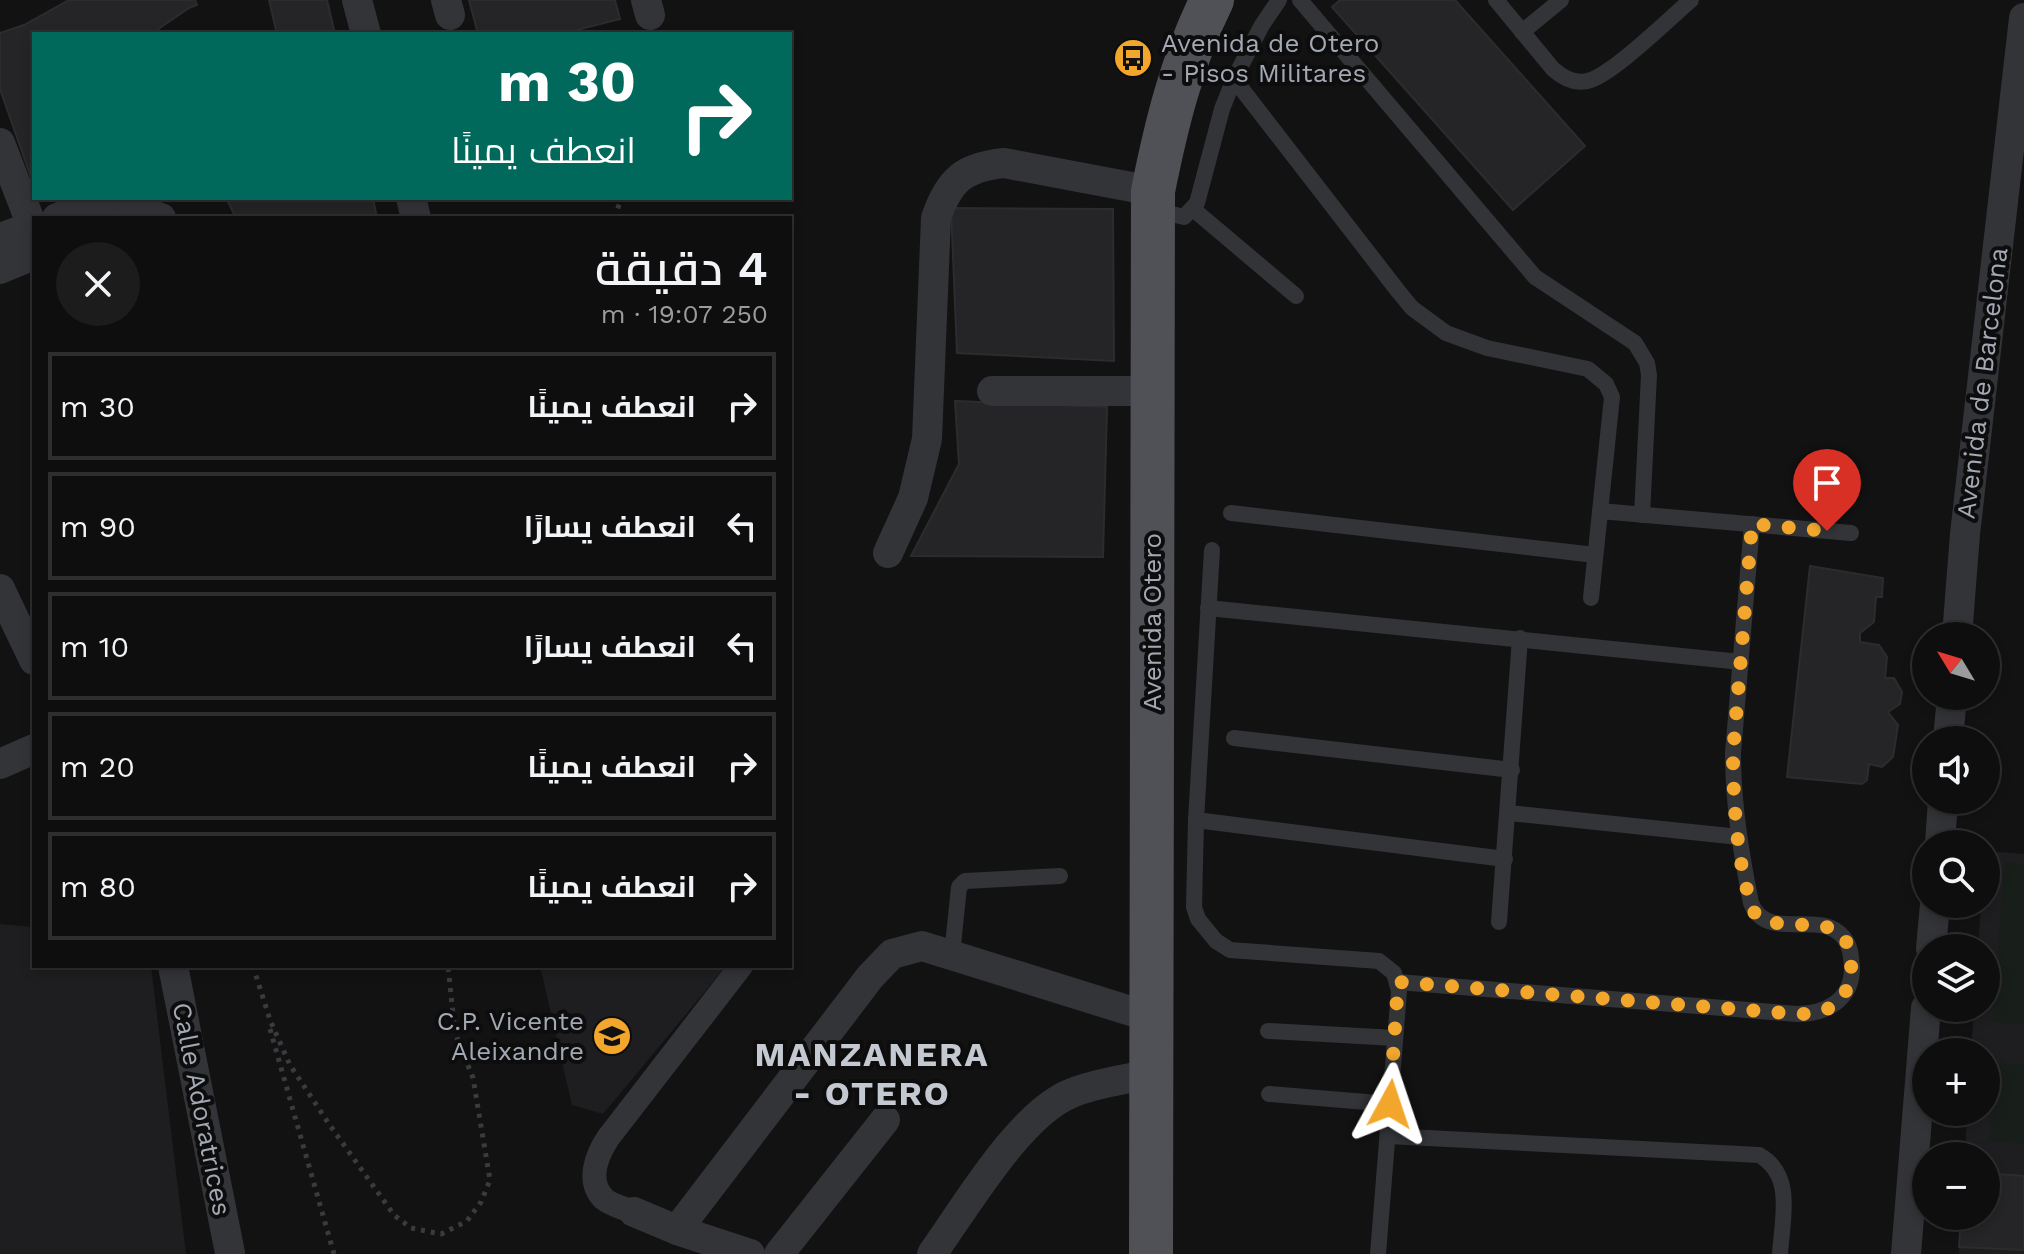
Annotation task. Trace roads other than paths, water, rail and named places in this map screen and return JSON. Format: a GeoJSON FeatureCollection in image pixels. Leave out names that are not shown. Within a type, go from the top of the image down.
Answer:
{"type":"FeatureCollection","features":[{"type":"Feature","properties":{"kind":"main road","name":"Avenida Otero"},"geometry":{"type":"LineString","coordinates":[[1151,1254],[1149,1074],[1153,391],[1167,204],[1165,131],[1182,71],[1212,0]]}},
{"type":"Feature","properties":{"kind":"street"},"geometry":{"type":"LineString","coordinates":[[357,0],[365,32]]}},
{"type":"Feature","properties":{"kind":"street","name":"Avenida de Barcelona"},"geometry":{"type":"LineString","coordinates":[[1958,622],[1965,534],[2020,81],[2024,18]]}},
{"type":"Feature","properties":{"kind":"street"},"geometry":{"type":"LineString","coordinates":[[0,143],[32,216]]}},
{"type":"Feature","properties":{"kind":"street"},"geometry":{"type":"LineString","coordinates":[[888,553],[913,498],[927,439],[936,218],[944,195],[959,177],[981,166],[1004,163],[1167,204]]}},
{"type":"Feature","properties":{"kind":"street"},"geometry":{"type":"LineString","coordinates":[[74,216],[111,200]]}},
{"type":"Feature","properties":{"kind":"street"},"geometry":{"type":"LineString","coordinates":[[0,238],[32,232]]}},
{"type":"Feature","properties":{"kind":"street"},"geometry":{"type":"LineString","coordinates":[[0,269],[32,238]]}},
{"type":"Feature","properties":{"kind":"street"},"geometry":{"type":"LineString","coordinates":[[992,391],[1153,391]]}},
{"type":"Feature","properties":{"kind":"street"},"geometry":{"type":"LineString","coordinates":[[0,589],[32,655]]}},
{"type":"Feature","properties":{"kind":"street"},"geometry":{"type":"LineString","coordinates":[[0,764],[32,750]]}},
{"type":"Feature","properties":{"kind":"street"},"geometry":{"type":"LineString","coordinates":[[677,1230],[860,989],[892,954],[922,946],[1150,1017]]}},
{"type":"Feature","properties":{"kind":"street","name":"Calle Adoratrices"},"geometry":{"type":"LineString","coordinates":[[173,968],[230,1253]]}},
{"type":"Feature","properties":{"kind":"street"},"geometry":{"type":"LineString","coordinates":[[739,968],[617,1126],[596,1157],[595,1179],[604,1199],[677,1230],[750,1254]]}},
{"type":"Feature","properties":{"kind":"street"},"geometry":{"type":"LineString","coordinates":[[1906,1254],[1925,1022]]}},
{"type":"Feature","properties":{"kind":"street"},"geometry":{"type":"LineString","coordinates":[[932,1254],[1018,1135],[1048,1106],[1072,1093],[1149,1074]]}},
{"type":"Feature","properties":{"kind":"street"},"geometry":{"type":"LineString","coordinates":[[779,1254],[885,1120]]}},
{"type":"Feature","properties":{"kind":"lane"},"geometry":{"type":"LineString","coordinates":[[1167,204],[1199,196],[1222,109],[1234,79],[1279,0]]}},
{"type":"Feature","properties":{"kind":"lane"},"geometry":{"type":"LineString","coordinates":[[1300,0],[1535,277],[1625,335],[1642,352],[1649,375],[1642,515]]}},
{"type":"Feature","properties":{"kind":"lane"},"geometry":{"type":"LineString","coordinates":[[1496,0],[1561,76],[1579,82],[1600,77],[1691,0]]}},
{"type":"Feature","properties":{"kind":"lane"},"geometry":{"type":"LineString","coordinates":[[1522,32],[1561,0]]}},
{"type":"Feature","properties":{"kind":"lane"},"geometry":{"type":"LineString","coordinates":[[1234,79],[1398,291],[1429,322],[1466,342],[1579,365],[1597,374],[1606,384],[1612,397],[1591,598]]}},
{"type":"Feature","properties":{"kind":"lane"},"geometry":{"type":"LineString","coordinates":[[1167,204],[1296,296]]}},
{"type":"Feature","properties":{"kind":"lane"},"geometry":{"type":"LineString","coordinates":[[1600,511],[1851,533]]}},
{"type":"Feature","properties":{"kind":"lane"},"geometry":{"type":"LineString","coordinates":[[1231,513],[1595,555]]}},
{"type":"Feature","properties":{"kind":"lane"},"geometry":{"type":"LineString","coordinates":[[1398,982],[1797,1014],[1821,1012],[1834,1006],[1849,986],[1852,974],[1850,949],[1844,937],[1827,926],[1774,924],[1761,919],[1751,903],[1739,837],[1733,753],[1752,524]]}},
{"type":"Feature","properties":{"kind":"lane"},"geometry":{"type":"LineString","coordinates":[[1212,550],[1194,907],[1204,929],[1230,950],[1379,961],[1389,967],[1398,982],[1378,1254]]}},
{"type":"Feature","properties":{"kind":"lane"},"geometry":{"type":"LineString","coordinates":[[1208,608],[1741,662]]}},
{"type":"Feature","properties":{"kind":"lane"},"geometry":{"type":"LineString","coordinates":[[1499,922],[1520,638]]}},
{"type":"Feature","properties":{"kind":"lane"},"geometry":{"type":"LineString","coordinates":[[1234,738],[1512,770]]}},
{"type":"Feature","properties":{"kind":"lane"},"geometry":{"type":"LineString","coordinates":[[1509,813],[1739,837]]}},
{"type":"Feature","properties":{"kind":"lane"},"geometry":{"type":"LineString","coordinates":[[1196,820],[1505,859]]}},
{"type":"Feature","properties":{"kind":"lane"},"geometry":{"type":"LineString","coordinates":[[952,955],[957,896],[959,887],[965,881],[1060,876]]}},
{"type":"Feature","properties":{"kind":"lane"},"geometry":{"type":"LineString","coordinates":[[1268,1031],[1395,1038]]}},
{"type":"Feature","properties":{"kind":"lane"},"geometry":{"type":"LineString","coordinates":[[1269,1094],[1390,1104]]}},
{"type":"Feature","properties":{"kind":"lane"},"geometry":{"type":"LineString","coordinates":[[1388,1136],[1759,1155],[1777,1168],[1782,1179],[1780,1254]]}},
{"type":"Feature","properties":{"kind":"place","name":"Avenida de Otero - Pisos Militares"},"geometry":{"type":"Point","coordinates":[1133,58]}},
{"type":"Feature","properties":{"kind":"place","name":"C.P. Vicente Aleixandre"},"geometry":{"type":"Point","coordinates":[612,1036]}},
{"type":"Feature","properties":{"kind":"district","name":"MANZANERA - OTERO"},"geometry":{"type":"Point","coordinates":[872,1074]}}]}
